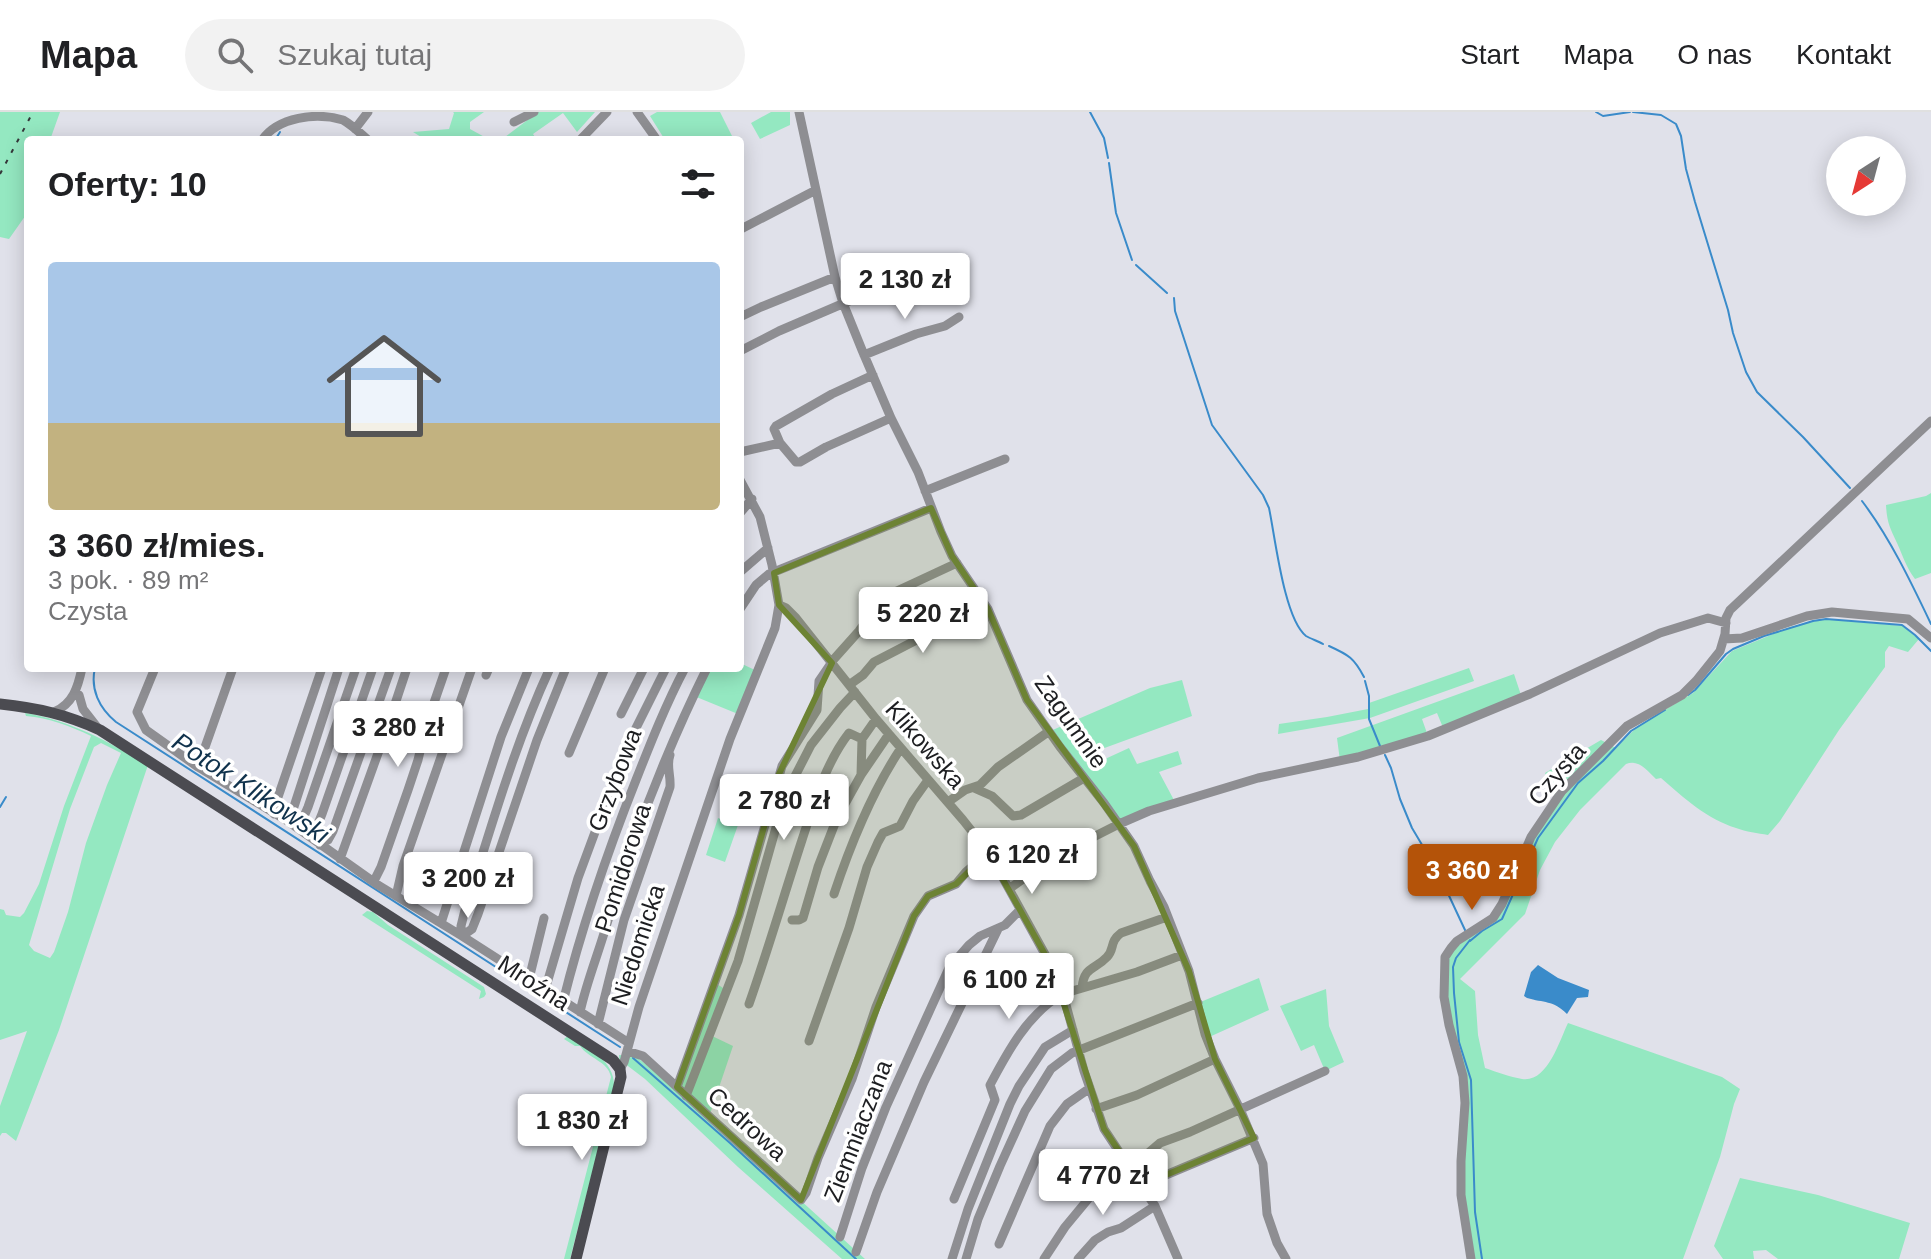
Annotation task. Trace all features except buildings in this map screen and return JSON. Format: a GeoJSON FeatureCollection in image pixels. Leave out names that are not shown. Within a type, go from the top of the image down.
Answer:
{"type":"FeatureCollection","features":[{"type":"Feature","properties":{"kind":"main road","name":"Mroźna"},"geometry":{"type":"LineString","coordinates":[[0,704],[54,712],[69,710],[607,1056],[620,1069]]}},
{"type":"Feature","properties":{"kind":"main road","name":"Niedomicka"},"geometry":{"type":"LineString","coordinates":[[576,1259],[621,1077],[620,1069]]}},
{"type":"Feature","properties":{"kind":"street"},"geometry":{"type":"LineString","coordinates":[[265,136],[281,122],[313,115],[341,119],[361,136],[368,112]]}},
{"type":"Feature","properties":{"kind":"street"},"geometry":{"type":"LineString","coordinates":[[514,122],[534,112]]}},
{"type":"Feature","properties":{"kind":"street"},"geometry":{"type":"LineString","coordinates":[[584,136],[607,112]]}},
{"type":"Feature","properties":{"kind":"street","name":"Zagumnie"},"geometry":{"type":"LineString","coordinates":[[799,112],[835,277],[864,355],[950,552],[989,612],[1027,700],[1134,846],[1164,907],[1189,971],[1205,1034],[1254,1138],[1263,1164],[1267,1214],[1286,1259]]}},
{"type":"Feature","properties":{"kind":"street"},"geometry":{"type":"LineString","coordinates":[[641,113],[655,136]]}},
{"type":"Feature","properties":{"kind":"street"},"geometry":{"type":"LineString","coordinates":[[744,227],[816,190]]}},
{"type":"Feature","properties":{"kind":"street"},"geometry":{"type":"LineString","coordinates":[[744,349],[933,265]]}},
{"type":"Feature","properties":{"kind":"street"},"geometry":{"type":"LineString","coordinates":[[744,315],[835,277]]}},
{"type":"Feature","properties":{"kind":"street"},"geometry":{"type":"LineString","coordinates":[[864,355],[945,326],[959,317]]}},
{"type":"Feature","properties":{"kind":"street"},"geometry":{"type":"LineString","coordinates":[[873,375],[832,394],[774,429],[780,443],[796,462],[800,462],[891,418]]}},
{"type":"Feature","properties":{"kind":"street","name":"Czysta"},"geometry":{"type":"LineString","coordinates":[[1471,1259],[1461,1195],[1465,1103],[1463,1076],[1444,997],[1445,957],[1457,941],[1493,918],[1531,837],[1562,791],[1627,726],[1682,695],[1696,681],[1720,651],[1730,610],[1931,421]]}},
{"type":"Feature","properties":{"kind":"street"},"geometry":{"type":"LineString","coordinates":[[744,451],[780,443]]}},
{"type":"Feature","properties":{"kind":"street"},"geometry":{"type":"LineString","coordinates":[[925,491],[1005,459]]}},
{"type":"Feature","properties":{"kind":"street"},"geometry":{"type":"LineString","coordinates":[[744,486],[760,517],[779,605]]}},
{"type":"Feature","properties":{"kind":"street"},"geometry":{"type":"LineString","coordinates":[[744,508],[752,499]]}},
{"type":"Feature","properties":{"kind":"street"},"geometry":{"type":"LineString","coordinates":[[744,604],[764,577],[931,508]]}},
{"type":"Feature","properties":{"kind":"street"},"geometry":{"type":"LineString","coordinates":[[744,569],[768,548]]}},
{"type":"Feature","properties":{"kind":"street"},"geometry":{"type":"LineString","coordinates":[[677,1087],[739,915],[782,766],[817,710],[819,681],[884,597],[957,563]]}},
{"type":"Feature","properties":{"kind":"street","name":"Klikowska"},"geometry":{"type":"LineString","coordinates":[[779,605],[796,618],[988,853],[1052,967],[1104,1129],[1155,1206],[1178,1259]]}},
{"type":"Feature","properties":{"kind":"street","name":"Niedomicka"},"geometry":{"type":"LineString","coordinates":[[620,1069],[730,739],[775,628],[779,605]]}},
{"type":"Feature","properties":{"kind":"street"},"geometry":{"type":"LineString","coordinates":[[686,1096],[738,961],[788,790],[811,745],[874,662],[932,632],[989,612]]}},
{"type":"Feature","properties":{"kind":"street"},"geometry":{"type":"LineString","coordinates":[[1724,639],[1742,638],[1807,616],[1832,612],[1908,619],[1931,638]]}},
{"type":"Feature","properties":{"kind":"street"},"geometry":{"type":"LineString","coordinates":[[1009,889],[1040,864],[1162,806],[1258,778],[1358,757],[1428,736],[1530,694],[1660,633],[1708,618],[1726,623]]}},
{"type":"Feature","properties":{"kind":"street"},"geometry":{"type":"LineString","coordinates":[[69,710],[76,707],[81,672]]}},
{"type":"Feature","properties":{"kind":"street","name":"Cedrowa"},"geometry":{"type":"LineString","coordinates":[[153,672],[137,712],[146,730],[198,767],[293,825],[396,896],[580,1012],[643,1056],[801,1200],[852,1079],[876,1007],[914,916],[928,896],[956,884],[988,853]]}},
{"type":"Feature","properties":{"kind":"street"},"geometry":{"type":"LineString","coordinates":[[198,767],[232,672]]}},
{"type":"Feature","properties":{"kind":"street"},"geometry":{"type":"LineString","coordinates":[[274,814],[321,672]]}},
{"type":"Feature","properties":{"kind":"street"},"geometry":{"type":"LineString","coordinates":[[293,825],[338,672]]}},
{"type":"Feature","properties":{"kind":"street"},"geometry":{"type":"LineString","coordinates":[[293,825],[302,821],[308,807],[355,672]]}},
{"type":"Feature","properties":{"kind":"street"},"geometry":{"type":"LineString","coordinates":[[310,837],[322,814],[372,672]]}},
{"type":"Feature","properties":{"kind":"street"},"geometry":{"type":"LineString","coordinates":[[320,845],[328,840],[333,831],[390,672]]}},
{"type":"Feature","properties":{"kind":"street"},"geometry":{"type":"LineString","coordinates":[[340,859],[406,672]]}},
{"type":"Feature","properties":{"kind":"street"},"geometry":{"type":"LineString","coordinates":[[374,881],[408,790],[445,672]]}},
{"type":"Feature","properties":{"kind":"street"},"geometry":{"type":"LineString","coordinates":[[396,896],[403,866],[471,672]]}},
{"type":"Feature","properties":{"kind":"street"},"geometry":{"type":"LineString","coordinates":[[441,923],[501,737],[527,672]]}},
{"type":"Feature","properties":{"kind":"street"},"geometry":{"type":"LineString","coordinates":[[548,672],[530,711],[506,779],[465,910],[462,936],[472,929],[478,914],[537,740],[564,672]]}},
{"type":"Feature","properties":{"kind":"street"},"geometry":{"type":"LineString","coordinates":[[569,753],[603,672]]}},
{"type":"Feature","properties":{"kind":"street"},"geometry":{"type":"LineString","coordinates":[[621,714],[642,672]]}},
{"type":"Feature","properties":{"kind":"street"},"geometry":{"type":"LineString","coordinates":[[545,990],[578,878],[608,797],[635,730],[664,672]]}},
{"type":"Feature","properties":{"kind":"street","name":"Grzybowa"},"geometry":{"type":"LineString","coordinates":[[563,1002],[612,840],[683,672]]}},
{"type":"Feature","properties":{"kind":"street","name":"Pomidorowa"},"geometry":{"type":"LineString","coordinates":[[580,1012],[619,882],[659,772],[705,672]]}},
{"type":"Feature","properties":{"kind":"street"},"geometry":{"type":"LineString","coordinates":[[78,692],[83,709],[100,730]]}},
{"type":"Feature","properties":{"kind":"street"},"geometry":{"type":"LineString","coordinates":[[861,775],[862,739],[876,719]]}},
{"type":"Feature","properties":{"kind":"street","name":"Pomidorowa"},"geometry":{"type":"LineString","coordinates":[[598,1024],[624,920],[670,787],[668,761],[679,726]]}},
{"type":"Feature","properties":{"kind":"street"},"geometry":{"type":"LineString","coordinates":[[948,802],[965,790],[980,785],[998,767],[1048,732]]}},
{"type":"Feature","properties":{"kind":"street"},"geometry":{"type":"LineString","coordinates":[[749,1004],[825,775],[849,733],[862,739]]}},
{"type":"Feature","properties":{"kind":"street"},"geometry":{"type":"LineString","coordinates":[[792,920],[803,918],[837,818],[889,734]]}},
{"type":"Feature","properties":{"kind":"street"},"geometry":{"type":"LineString","coordinates":[[834,894],[855,833],[901,748]]}},
{"type":"Feature","properties":{"kind":"street"},"geometry":{"type":"LineString","coordinates":[[974,788],[992,796],[1013,816],[1017,816],[1084,778]]}},
{"type":"Feature","properties":{"kind":"street"},"geometry":{"type":"LineString","coordinates":[[809,1041],[878,842],[883,833],[900,826],[928,780]]}},
{"type":"Feature","properties":{"kind":"street","name":"Ziemniaczana"},"geometry":{"type":"LineString","coordinates":[[840,1237],[886,1107],[949,968],[980,936],[1005,925],[1020,910]]}},
{"type":"Feature","properties":{"kind":"street"},"geometry":{"type":"LineString","coordinates":[[1082,988],[1086,972],[1110,954],[1114,938],[1167,917]]}},
{"type":"Feature","properties":{"kind":"street"},"geometry":{"type":"LineString","coordinates":[[529,979],[544,918]]}},
{"type":"Feature","properties":{"kind":"street","name":"Ziemniaczana"},"geometry":{"type":"LineString","coordinates":[[856,1252],[877,1192],[924,1082],[998,929]]}},
{"type":"Feature","properties":{"kind":"street"},"geometry":{"type":"LineString","coordinates":[[954,1199],[995,1100],[990,1085],[1028,1022],[1062,994],[1182,955]]}},
{"type":"Feature","properties":{"kind":"street"},"geometry":{"type":"LineString","coordinates":[[966,1259],[986,1200],[1025,1111],[1051,1069],[1072,1053],[1198,1003]]}},
{"type":"Feature","properties":{"kind":"street"},"geometry":{"type":"LineString","coordinates":[[952,1259],[968,1209],[1019,1086],[1045,1047],[1073,1030]]}},
{"type":"Feature","properties":{"kind":"street"},"geometry":{"type":"LineString","coordinates":[[1096,1109],[1137,1095],[1215,1059]]}},
{"type":"Feature","properties":{"kind":"street"},"geometry":{"type":"LineString","coordinates":[[1044,1259],[1094,1192],[1160,1143],[1325,1071]]}},
{"type":"Feature","properties":{"kind":"street"},"geometry":{"type":"LineString","coordinates":[[999,1244],[1050,1126],[1067,1104],[1090,1088]]}},
{"type":"Feature","properties":{"kind":"street"},"geometry":{"type":"LineString","coordinates":[[1142,1185],[1254,1138]]}},
{"type":"Feature","properties":{"kind":"street"},"geometry":{"type":"LineString","coordinates":[[1078,1259],[1095,1240],[1155,1206]]}},
{"type":"Feature","properties":{"kind":"highlighted area"},"geometry":{"type":"Polygon","coordinates":[[[931,508],[952,556],[988,609],[1027,700],[1134,846],[1189,971],[1215,1059],[1254,1138],[1142,1185],[1104,1129],[1052,967],[988,853],[956,884],[928,896],[914,916],[801,1200],[677,1087],[739,915],[779,774],[832,663],[779,605],[774,573],[931,508]]]}},
{"type":"Feature","properties":{"kind":"green space"},"geometry":{"type":"Polygon","coordinates":[[[0,112],[60,112],[51,136],[24,136],[24,218],[9,239],[0,237],[0,112]]]}},
{"type":"Feature","properties":{"kind":"green space"},"geometry":{"type":"Polygon","coordinates":[[[484,112],[470,122],[470,129],[483,136],[420,136],[413,132],[449,129],[454,113],[484,112]]]}},
{"type":"Feature","properties":{"kind":"green space"},"geometry":{"type":"Polygon","coordinates":[[[538,112],[595,112],[577,132],[563,113],[534,136],[506,136],[538,112]]]}},
{"type":"Feature","properties":{"kind":"green space"},"geometry":{"type":"Polygon","coordinates":[[[657,112],[720,112],[732,136],[662,136],[650,116],[657,112]]]}},
{"type":"Feature","properties":{"kind":"green space"},"geometry":{"type":"Polygon","coordinates":[[[771,112],[790,112],[790,125],[760,139],[751,123],[771,112]]]}},
{"type":"Feature","properties":{"kind":"green space"},"geometry":{"type":"Polygon","coordinates":[[[1931,493],[1931,573],[1915,579],[1891,529],[1886,505],[1931,493]]]}},
{"type":"Feature","properties":{"kind":"green space"},"geometry":{"type":"Polygon","coordinates":[[[1825,619],[1903,626],[1919,639],[1908,652],[1889,646],[1885,652],[1885,667],[1768,835],[1715,819],[1639,764],[1626,764],[1580,810],[1555,842],[1540,870],[1525,914],[1460,979],[1475,991],[1478,1035],[1485,1068],[1508,1076],[1531,1079],[1551,1060],[1568,1023],[1722,1077],[1740,1089],[1720,1157],[1683,1259],[1471,1259],[1465,1228],[1465,1103],[1444,999],[1444,965],[1457,942],[1488,922],[1555,796],[1545,773],[1601,740],[1616,748],[1638,726],[1693,693],[1732,651],[1790,627],[1825,619]]]}},
{"type":"Feature","properties":{"kind":"green space"},"geometry":{"type":"Polygon","coordinates":[[[744,665],[757,671],[738,714],[694,696],[705,672],[744,672],[744,665]]]}},
{"type":"Feature","properties":{"kind":"green space"},"geometry":{"type":"Polygon","coordinates":[[[1469,668],[1474,681],[1370,718],[1278,734],[1279,724],[1368,709],[1369,703],[1469,668]]]}},
{"type":"Feature","properties":{"kind":"green space"},"geometry":{"type":"Polygon","coordinates":[[[1514,674],[1522,698],[1444,730],[1437,713],[1422,719],[1428,736],[1340,761],[1337,738],[1514,674]]]}},
{"type":"Feature","properties":{"kind":"green space"},"geometry":{"type":"Polygon","coordinates":[[[1182,680],[1192,716],[1099,750],[1105,759],[1129,748],[1137,764],[1178,751],[1182,764],[1159,772],[1175,802],[1119,824],[1048,732],[1150,688],[1182,680]]]}},
{"type":"Feature","properties":{"kind":"green space"},"geometry":{"type":"Polygon","coordinates":[[[25,713],[74,727],[148,765],[59,1030],[16,1141],[6,1133],[0,1136],[0,1106],[27,1031],[0,1040],[0,909],[6,915],[20,917],[24,913],[39,884],[91,736],[59,723],[26,716],[25,713]],[[101,743],[94,747],[70,809],[29,945],[34,951],[50,958],[68,912],[86,843],[121,753],[101,743]]]}},
{"type":"Feature","properties":{"kind":"green space"},"geometry":{"type":"Polygon","coordinates":[[[718,818],[738,825],[725,862],[706,855],[718,818]]]}},
{"type":"Feature","properties":{"kind":"green space"},"geometry":{"type":"Polygon","coordinates":[[[367,911],[373,912],[484,987],[484,997],[479,999],[481,991],[362,915],[367,911]]]}},
{"type":"Feature","properties":{"kind":"green space"},"geometry":{"type":"Polygon","coordinates":[[[1259,978],[1269,1010],[1207,1038],[1198,1003],[1259,978]]]}},
{"type":"Feature","properties":{"kind":"green space"},"geometry":{"type":"Polygon","coordinates":[[[714,982],[726,990],[710,1035],[733,1046],[709,1117],[865,1259],[842,1259],[645,1079],[624,1063],[620,1069],[619,1055],[635,1056],[676,1087],[714,982]]]}},
{"type":"Feature","properties":{"kind":"green space"},"geometry":{"type":"Polygon","coordinates":[[[1326,989],[1329,1026],[1344,1062],[1325,1071],[1314,1045],[1301,1051],[1280,1006],[1326,989]]]}},
{"type":"Feature","properties":{"kind":"green space"},"geometry":{"type":"Polygon","coordinates":[[[569,1035],[606,1063],[611,1070],[614,1088],[570,1259],[564,1259],[611,1077],[602,1064],[580,1046],[564,1039],[569,1035]]]}},
{"type":"Feature","properties":{"kind":"green space"},"geometry":{"type":"Polygon","coordinates":[[[1740,1178],[1818,1195],[1910,1223],[1899,1259],[1778,1259],[1766,1250],[1753,1251],[1754,1259],[1723,1259],[1714,1246],[1740,1178]]]}},
{"type":"Feature","properties":{"kind":"water"},"geometry":{"type":"Polygon","coordinates":[[[1538,965],[1558,978],[1589,990],[1588,997],[1577,998],[1567,1014],[1553,1004],[1527,998],[1524,996],[1531,972],[1538,965]]]}},
{"type":"Feature","properties":{"kind":"waterway"},"geometry":{"type":"LineString","coordinates":[[1090,112],[1104,138],[1108,158]]}},
{"type":"Feature","properties":{"kind":"waterway"},"geometry":{"type":"LineString","coordinates":[[1596,112],[1603,116],[1630,112]]}},
{"type":"Feature","properties":{"kind":"waterway"},"geometry":{"type":"LineString","coordinates":[[1633,112],[1661,115],[1676,124],[1733,333],[1746,372],[1757,392],[1850,488]]}},
{"type":"Feature","properties":{"kind":"waterway","name":"Potok Klikowski"},"geometry":{"type":"LineString","coordinates":[[278,136],[280,132]]}},
{"type":"Feature","properties":{"kind":"waterway"},"geometry":{"type":"LineString","coordinates":[[1109,163],[1116,213],[1132,260]]}},
{"type":"Feature","properties":{"kind":"waterway"},"geometry":{"type":"LineString","coordinates":[[1136,265],[1167,293]]}},
{"type":"Feature","properties":{"kind":"waterway"},"geometry":{"type":"LineString","coordinates":[[1174,298],[1175,311],[1212,425],[1263,495],[1269,508],[1286,595],[1298,627],[1306,636],[1323,644]]}},
{"type":"Feature","properties":{"kind":"waterway"},"geometry":{"type":"LineString","coordinates":[[1862,501],[1891,545],[1931,624]]}},
{"type":"Feature","properties":{"kind":"waterway"},"geometry":{"type":"LineString","coordinates":[[1688,695],[1733,649],[1813,621],[1826,619],[1902,625],[1931,651]]}},
{"type":"Feature","properties":{"kind":"waterway"},"geometry":{"type":"LineString","coordinates":[[1329,646],[1350,658],[1364,677]]}},
{"type":"Feature","properties":{"kind":"waterway","name":"Potok Klikowski"},"geometry":{"type":"LineString","coordinates":[[94,672],[97,698],[116,722],[620,1047]]}},
{"type":"Feature","properties":{"kind":"waterway"},"geometry":{"type":"LineString","coordinates":[[1365,681],[1369,696],[1369,719],[1380,746]]}},
{"type":"Feature","properties":{"kind":"waterway"},"geometry":{"type":"LineString","coordinates":[[1470,941],[1502,919],[1538,838],[1578,783],[1631,731],[1665,710]]}},
{"type":"Feature","properties":{"kind":"waterway"},"geometry":{"type":"LineString","coordinates":[[1385,755],[1412,828],[1437,870],[1465,930]]}},
{"type":"Feature","properties":{"kind":"waterway"},"geometry":{"type":"LineString","coordinates":[[0,807],[6,797]]}},
{"type":"Feature","properties":{"kind":"waterway"},"geometry":{"type":"LineString","coordinates":[[1470,940],[1453,967],[1459,1042],[1471,1080],[1475,1212],[1482,1259]]}},
{"type":"Feature","properties":{"kind":"waterway","name":"Potok Klikowski"},"geometry":{"type":"LineString","coordinates":[[633,1058],[856,1259]]}},
{"type":"Feature","properties":{"kind":"railway"},"geometry":{"type":"LineString","coordinates":[[0,174],[33,112]]}}]}
